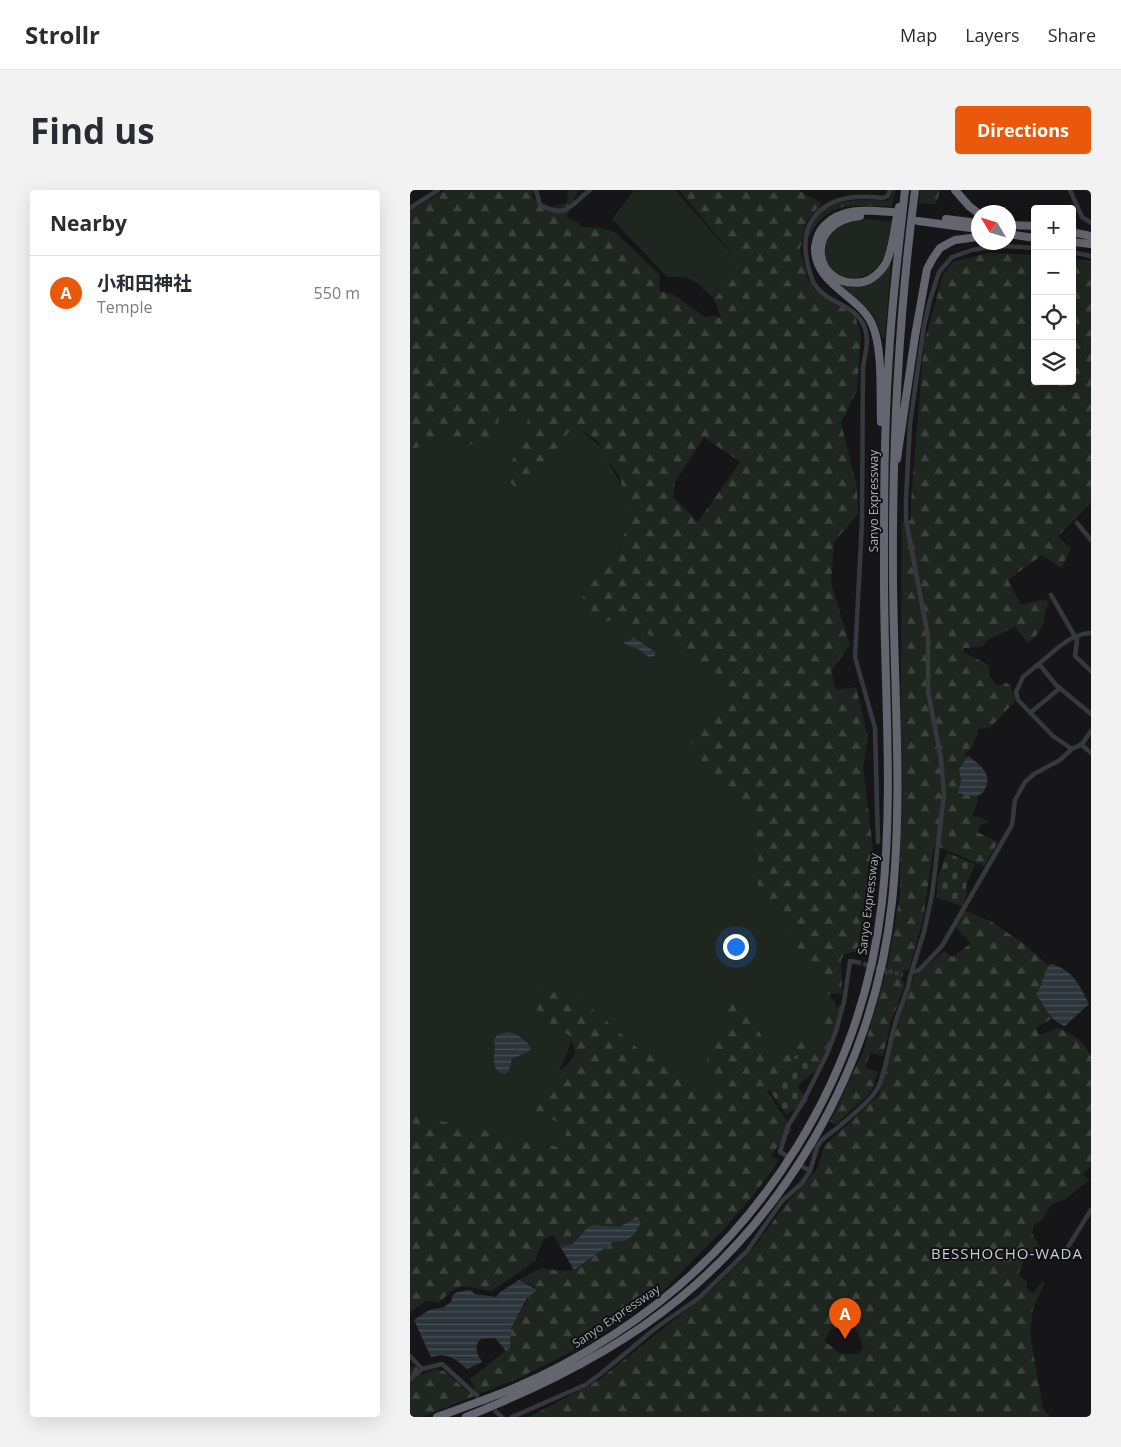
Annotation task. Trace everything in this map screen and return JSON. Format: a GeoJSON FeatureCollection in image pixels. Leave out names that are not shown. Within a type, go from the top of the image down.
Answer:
{"type":"FeatureCollection","features":[{"type":"Feature","properties":{"kind":"highway"},"geometry":{"type":"LineString","coordinates":[[884,519],[878,352],[875,333],[864,311],[822,273],[815,254],[816,243],[821,230],[830,219],[848,212],[866,210],[892,215],[852,216],[841,220],[827,231],[821,241],[820,249],[824,265],[839,280],[846,282],[866,281],[876,275],[885,264],[890,250],[904,190]]}},
{"type":"Feature","properties":{"kind":"highway","name":"Sanyo Expressway"},"geometry":{"type":"LineString","coordinates":[[438,1417],[510,1390],[546,1373],[610,1337],[665,1298],[713,1255],[755,1208],[793,1154],[837,1074],[858,1016],[878,937],[888,824],[884,519],[885,430],[894,282],[904,190]]}},
{"type":"Feature","properties":{"kind":"highway","name":"Sanyo Expressway"},"geometry":{"type":"LineString","coordinates":[[466,1417],[550,1380],[607,1349],[644,1326],[694,1286],[742,1238],[783,1186],[818,1132],[846,1077],[867,1018],[879,976],[892,902],[898,772],[893,586],[894,430],[904,282],[915,190]]}},
{"type":"Feature","properties":{"kind":"highway"},"geometry":{"type":"LineString","coordinates":[[955,190],[971,208]]}},
{"type":"Feature","properties":{"kind":"highway"},"geometry":{"type":"LineString","coordinates":[[971,222],[919,218],[971,228]]}},
{"type":"Feature","properties":{"kind":"highway"},"geometry":{"type":"LineString","coordinates":[[1016,225],[1031,226]]}},
{"type":"Feature","properties":{"kind":"highway"},"geometry":{"type":"LineString","coordinates":[[1076,233],[1091,235]]}},
{"type":"Feature","properties":{"kind":"highway"},"geometry":{"type":"LineString","coordinates":[[1016,235],[1031,237]]}},
{"type":"Feature","properties":{"kind":"highway"},"geometry":{"type":"LineString","coordinates":[[893,471],[899,452],[910,364],[927,269],[940,248],[949,242],[971,238]]}},
{"type":"Feature","properties":{"kind":"highway"},"geometry":{"type":"LineString","coordinates":[[1076,242],[1091,244]]}},
{"type":"Feature","properties":{"kind":"street"},"geometry":{"type":"LineString","coordinates":[[410,208],[438,190]]}},
{"type":"Feature","properties":{"kind":"street"},"geometry":{"type":"LineString","coordinates":[[536,190],[540,205],[554,212],[567,210],[577,199],[590,190]]}},
{"type":"Feature","properties":{"kind":"street"},"geometry":{"type":"LineString","coordinates":[[878,842],[875,728],[855,657],[862,522],[864,367],[867,345],[865,327],[857,314],[819,291],[812,280],[806,254],[806,235],[809,222],[828,203],[854,196],[884,198],[888,196],[890,190]]}},
{"type":"Feature","properties":{"kind":"street"},"geometry":{"type":"LineString","coordinates":[[1070,190],[1082,217],[1091,222]]}},
{"type":"Feature","properties":{"kind":"street"},"geometry":{"type":"LineString","coordinates":[[512,1417],[585,1385],[600,1375],[656,1328],[700,1296],[747,1251],[782,1201],[802,1183],[810,1171],[817,1147],[822,1140],[876,1091],[924,932],[932,895],[944,794],[928,691],[928,636],[906,520],[910,424],[924,326],[939,272],[952,258],[972,250],[990,247],[1031,248]]}},
{"type":"Feature","properties":{"kind":"street"},"geometry":{"type":"LineString","coordinates":[[1076,253],[1091,256]]}},
{"type":"Feature","properties":{"kind":"street"},"geometry":{"type":"LineString","coordinates":[[1077,523],[1091,540]]}},
{"type":"Feature","properties":{"kind":"street"},"geometry":{"type":"LineString","coordinates":[[1051,595],[1075,637],[1075,656],[1091,671]]}},
{"type":"Feature","properties":{"kind":"street"},"geometry":{"type":"LineString","coordinates":[[1072,748],[1053,736],[1018,700],[1016,692],[1023,676],[1060,646],[1075,637],[1091,633]]}},
{"type":"Feature","properties":{"kind":"street"},"geometry":{"type":"LineString","coordinates":[[1039,664],[1060,688],[1091,714]]}},
{"type":"Feature","properties":{"kind":"street"},"geometry":{"type":"LineString","coordinates":[[1030,713],[1060,688]]}},
{"type":"Feature","properties":{"kind":"street"},"geometry":{"type":"LineString","coordinates":[[903,975],[910,975],[919,970],[942,946],[1012,824],[1015,800],[1025,782],[1034,774],[1060,760],[1072,748],[1081,744],[1091,732]]}},
{"type":"Feature","properties":{"kind":"street"},"geometry":{"type":"LineString","coordinates":[[1081,744],[1091,753]]}},
{"type":"Feature","properties":{"kind":"street"},"geometry":{"type":"LineString","coordinates":[[787,1156],[780,1152],[788,1126],[799,1109],[827,1054],[844,1002],[850,961],[857,962]]}},
{"type":"Feature","properties":{"kind":"street"},"geometry":{"type":"LineString","coordinates":[[803,1167],[810,1171]]}},
{"type":"Feature","properties":{"kind":"street"},"geometry":{"type":"LineString","coordinates":[[1063,1255],[1091,1210]]}},
{"type":"Feature","properties":{"kind":"street"},"geometry":{"type":"LineString","coordinates":[[410,1356],[422,1369]]}},
{"type":"Feature","properties":{"kind":"street"},"geometry":{"type":"LineString","coordinates":[[410,1379],[422,1369],[442,1364],[475,1394]]}},
{"type":"Feature","properties":{"kind":"street"},"geometry":{"type":"LineString","coordinates":[[496,1412],[502,1417]]}},
{"type":"Feature","properties":{"kind":"green space"},"geometry":{"type":"Polygon","coordinates":[[[445,190],[534,190],[532,197],[551,207],[567,203],[568,191],[565,190],[578,190],[566,217],[582,227],[601,228],[616,233],[660,275],[659,291],[674,295],[705,317],[714,316],[721,318],[714,299],[743,267],[679,190],[798,190],[822,203],[807,220],[800,249],[808,278],[814,289],[855,316],[861,335],[857,390],[841,423],[857,487],[858,514],[834,542],[831,583],[850,645],[831,671],[836,690],[856,687],[868,738],[863,767],[873,849],[861,951],[844,954],[841,960],[842,994],[826,994],[820,979],[802,965],[795,940],[758,887],[757,866],[759,856],[749,818],[720,792],[704,769],[700,754],[689,740],[693,729],[709,720],[723,698],[726,686],[720,676],[694,657],[615,618],[597,624],[592,624],[583,619],[581,605],[586,591],[618,552],[627,522],[620,478],[602,452],[599,442],[574,425],[531,483],[518,491],[506,477],[532,410],[499,417],[496,434],[465,447],[458,438],[410,449],[410,211],[445,190]],[[704,437],[675,482],[673,497],[698,522],[740,462],[704,437]]]}},
{"type":"Feature","properties":{"kind":"green space"},"geometry":{"type":"Polygon","coordinates":[[[634,190],[675,190],[743,267],[714,299],[694,281],[683,277],[667,277],[612,219],[634,190]]]}},
{"type":"Feature","properties":{"kind":"green space"},"geometry":{"type":"Polygon","coordinates":[[[892,190],[895,190],[892,206],[854,206],[835,210],[826,215],[817,224],[808,238],[813,224],[820,214],[829,207],[850,201],[888,201],[892,197],[892,190]]]}},
{"type":"Feature","properties":{"kind":"green space"},"geometry":{"type":"Polygon","coordinates":[[[920,190],[940,190],[935,204],[919,203],[920,190]]]}},
{"type":"Feature","properties":{"kind":"green space"},"geometry":{"type":"Polygon","coordinates":[[[866,219],[891,222],[887,246],[882,260],[878,266],[862,277],[848,278],[837,274],[829,265],[825,254],[825,242],[832,231],[845,223],[866,219]]]}},
{"type":"Feature","properties":{"kind":"green space"},"geometry":{"type":"Polygon","coordinates":[[[892,253],[885,338],[882,338],[876,319],[864,305],[832,281],[844,285],[862,285],[874,277],[892,253]]]}},
{"type":"Feature","properties":{"kind":"green space"},"geometry":{"type":"Polygon","coordinates":[[[988,253],[1031,255],[1031,385],[1076,385],[1076,259],[1091,261],[1091,503],[1058,536],[1071,549],[1061,568],[1042,555],[1008,580],[1021,605],[1044,599],[1048,601],[1049,604],[1045,611],[1043,624],[1037,634],[1028,643],[1015,627],[989,639],[982,647],[963,648],[965,653],[987,664],[989,675],[997,686],[1006,683],[1010,685],[1015,701],[990,728],[979,729],[972,747],[965,754],[978,801],[972,816],[980,817],[989,822],[981,824],[977,832],[998,842],[984,866],[934,845],[923,919],[909,970],[903,971],[901,979],[905,984],[891,1022],[883,1056],[870,1053],[865,1068],[878,1072],[872,1090],[835,1125],[830,1121],[863,1052],[888,963],[900,895],[902,522],[911,520],[924,343],[943,275],[953,262],[988,253]]]}},
{"type":"Feature","properties":{"kind":"green space"},"geometry":{"type":"Polygon","coordinates":[[[538,408],[574,425],[599,445],[633,506],[603,596],[730,681],[760,822],[829,980],[833,1014],[817,1046],[723,1100],[706,1104],[583,1013],[546,1104],[583,1123],[562,1152],[410,1117],[410,438],[538,408]]]}},
{"type":"Feature","properties":{"kind":"green space"},"geometry":{"type":"Polygon","coordinates":[[[947,853],[975,864],[966,886],[967,894],[962,906],[937,898],[937,880],[947,853]]]}},
{"type":"Feature","properties":{"kind":"green space"},"geometry":{"type":"Polygon","coordinates":[[[965,911],[992,922],[1024,944],[1049,966],[1044,979],[1042,993],[1045,1007],[1053,1018],[1036,1028],[1039,1035],[1058,1028],[1077,1038],[1091,1055],[1091,1166],[1083,1174],[1089,1180],[1066,1199],[1052,1204],[1041,1221],[1034,1225],[1032,1233],[1039,1246],[1033,1256],[1026,1255],[1018,1275],[1027,1282],[1027,1290],[1033,1293],[1043,1281],[1045,1283],[1033,1308],[1030,1334],[1043,1408],[1050,1417],[529,1417],[599,1380],[716,1286],[755,1246],[785,1205],[817,1169],[825,1145],[879,1095],[898,1021],[914,976],[944,951],[953,957],[971,943],[956,928],[965,911]],[[849,1326],[831,1329],[825,1341],[840,1354],[858,1354],[863,1348],[858,1332],[849,1326]]]}},
{"type":"Feature","properties":{"kind":"green space"},"geometry":{"type":"Polygon","coordinates":[[[539,986],[567,993],[582,1000],[642,1052],[654,1053],[670,1063],[706,1100],[712,1093],[705,1047],[718,1034],[724,1021],[724,1016],[716,1007],[737,991],[771,1053],[795,1037],[817,1042],[825,1020],[827,1010],[826,998],[835,1000],[836,1009],[839,1004],[842,1006],[835,1030],[817,1070],[805,1057],[789,1077],[767,1091],[792,1129],[770,1156],[779,1160],[758,1189],[725,1228],[662,1292],[592,1341],[519,1378],[422,1417],[410,1417],[410,1367],[416,1366],[421,1375],[435,1369],[444,1371],[469,1393],[476,1391],[470,1379],[509,1348],[511,1329],[535,1287],[519,1280],[541,1268],[562,1271],[574,1270],[613,1242],[624,1241],[635,1218],[619,1227],[594,1225],[588,1227],[573,1244],[560,1246],[553,1235],[544,1239],[535,1261],[492,1291],[462,1286],[450,1292],[439,1303],[427,1301],[410,1312],[410,1115],[557,1147],[565,1137],[568,1127],[536,1112],[530,1107],[530,1095],[548,1083],[575,1054],[570,1036],[545,1020],[530,1001],[532,992],[539,986]]]}},
{"type":"Feature","properties":{"kind":"green space"},"geometry":{"type":"Polygon","coordinates":[[[799,1054],[805,1057],[817,1070],[797,1086],[808,1101],[786,1115],[769,1089],[789,1077],[785,1072],[795,1056],[799,1054]]]}},
{"type":"Feature","properties":{"kind":"shaded area"},"geometry":{"type":"Polygon","coordinates":[[[633,637],[655,652],[655,656],[649,657],[640,650],[625,644],[624,642],[630,641],[633,637]]]}},
{"type":"Feature","properties":{"kind":"shaded area"},"geometry":{"type":"Polygon","coordinates":[[[968,756],[983,769],[987,777],[986,787],[978,796],[958,793],[961,780],[959,769],[968,756]]]}},
{"type":"Feature","properties":{"kind":"shaded area"},"geometry":{"type":"Polygon","coordinates":[[[1050,964],[1064,969],[1070,974],[1079,984],[1089,1004],[1065,1026],[1054,1020],[1036,995],[1050,964]]]}},
{"type":"Feature","properties":{"kind":"shaded area"},"geometry":{"type":"Polygon","coordinates":[[[508,1032],[521,1037],[531,1048],[528,1052],[512,1059],[509,1071],[505,1074],[497,1071],[495,1068],[494,1040],[498,1035],[508,1032]]]}},
{"type":"Feature","properties":{"kind":"shaded area"},"geometry":{"type":"Polygon","coordinates":[[[638,1218],[640,1225],[634,1235],[624,1241],[613,1242],[574,1270],[560,1246],[573,1244],[588,1227],[594,1225],[619,1227],[638,1218]]]}},
{"type":"Feature","properties":{"kind":"shaded area"},"geometry":{"type":"Polygon","coordinates":[[[519,1280],[537,1290],[527,1298],[511,1329],[510,1348],[506,1351],[495,1338],[481,1339],[476,1347],[482,1362],[467,1369],[450,1357],[442,1355],[431,1357],[414,1320],[429,1310],[444,1307],[451,1302],[453,1295],[457,1292],[470,1290],[475,1294],[496,1297],[500,1292],[519,1280]]]}},
{"type":"Feature","properties":{"kind":"tunnel"},"geometry":{"type":"LineString","coordinates":[[896,213],[919,216]]}},
{"type":"Feature","properties":{"kind":"tunnel"},"geometry":{"type":"LineString","coordinates":[[857,962],[903,975]]}},
{"type":"Feature","properties":{"kind":"tunnel"},"geometry":{"type":"LineString","coordinates":[[475,1394],[496,1412]]}},
{"type":"Feature","properties":{"kind":"place","name":"小和田神社"},"geometry":{"type":"Point","coordinates":[845,1339]}},
{"type":"Feature","properties":{"kind":"district","name":"BESSHOCHO-WADA"},"geometry":{"type":"Point","coordinates":[1007,1253]}}]}
